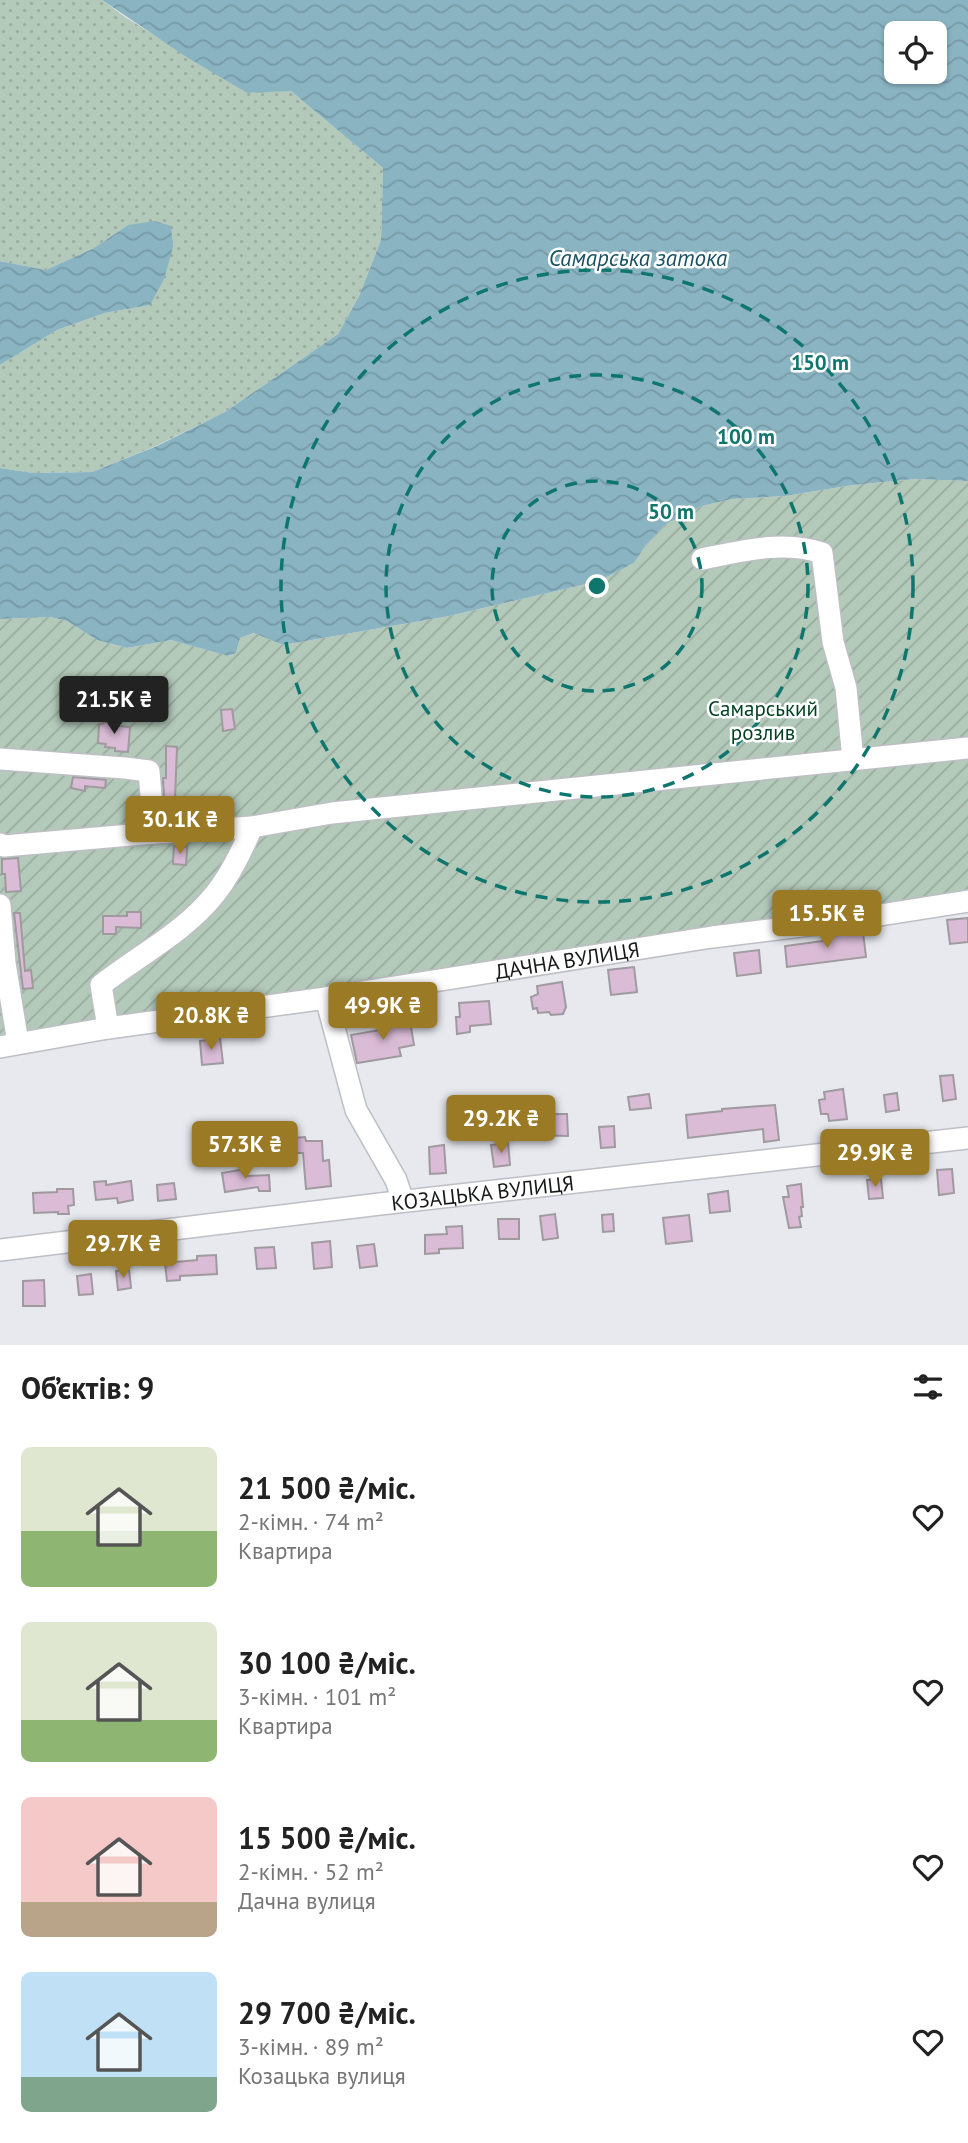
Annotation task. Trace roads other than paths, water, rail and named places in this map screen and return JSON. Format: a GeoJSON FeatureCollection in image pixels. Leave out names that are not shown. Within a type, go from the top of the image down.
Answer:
{"type":"FeatureCollection","features":[{"type":"Feature","properties":{"kind":"street"},"geometry":{"type":"LineString","coordinates":[[702,559],[762,547],[810,549],[822,553],[833,642],[846,688],[853,760]]}},
{"type":"Feature","properties":{"kind":"street"},"geometry":{"type":"LineString","coordinates":[[0,844],[4,846],[251,827],[332,813],[968,748]]}},
{"type":"Feature","properties":{"kind":"street"},"geometry":{"type":"LineString","coordinates":[[0,759],[149,771],[154,833]]}},
{"type":"Feature","properties":{"kind":"street"},"geometry":{"type":"LineString","coordinates":[[108,1028],[101,985],[183,926],[215,894],[240,856],[251,827]]}},
{"type":"Feature","properties":{"kind":"street","name":"ДАЧНА ВУЛИЦЯ"},"geometry":{"type":"LineString","coordinates":[[9,1045],[712,937],[842,921],[968,901]]}},
{"type":"Feature","properties":{"kind":"street"},"geometry":{"type":"LineString","coordinates":[[0,905],[9,1045]]}},
{"type":"Feature","properties":{"kind":"street"},"geometry":{"type":"LineString","coordinates":[[326,998],[356,1110],[396,1180],[403,1202]]}},
{"type":"Feature","properties":{"kind":"street","name":"КОЗАЦЬКА ВУЛИЦЯ"},"geometry":{"type":"LineString","coordinates":[[0,1250],[968,1138]]}},
{"type":"Feature","properties":{"kind":"water","name":"Самарська затока"},"geometry":{"type":"Polygon","coordinates":[[[102,0],[968,0],[968,481],[915,479],[785,496],[732,499],[702,506],[666,524],[646,545],[634,563],[599,581],[449,616],[283,645],[254,633],[240,638],[236,653],[228,656],[171,640],[127,648],[97,640],[67,621],[50,617],[0,619],[0,468],[33,473],[92,472],[157,446],[225,412],[338,334],[359,296],[381,240],[383,168],[291,91],[247,93],[185,56],[102,0]]]}},
{"type":"Feature","properties":{"kind":"water"},"geometry":{"type":"Polygon","coordinates":[[[155,221],[171,226],[173,247],[164,279],[150,305],[105,313],[57,330],[0,365],[0,261],[46,270],[94,248],[128,225],[155,221]]]}},
{"type":"Feature","properties":{"kind":"park label","name":"Самарський розлив"},"geometry":{"type":"Point","coordinates":[763,720]}}]}
